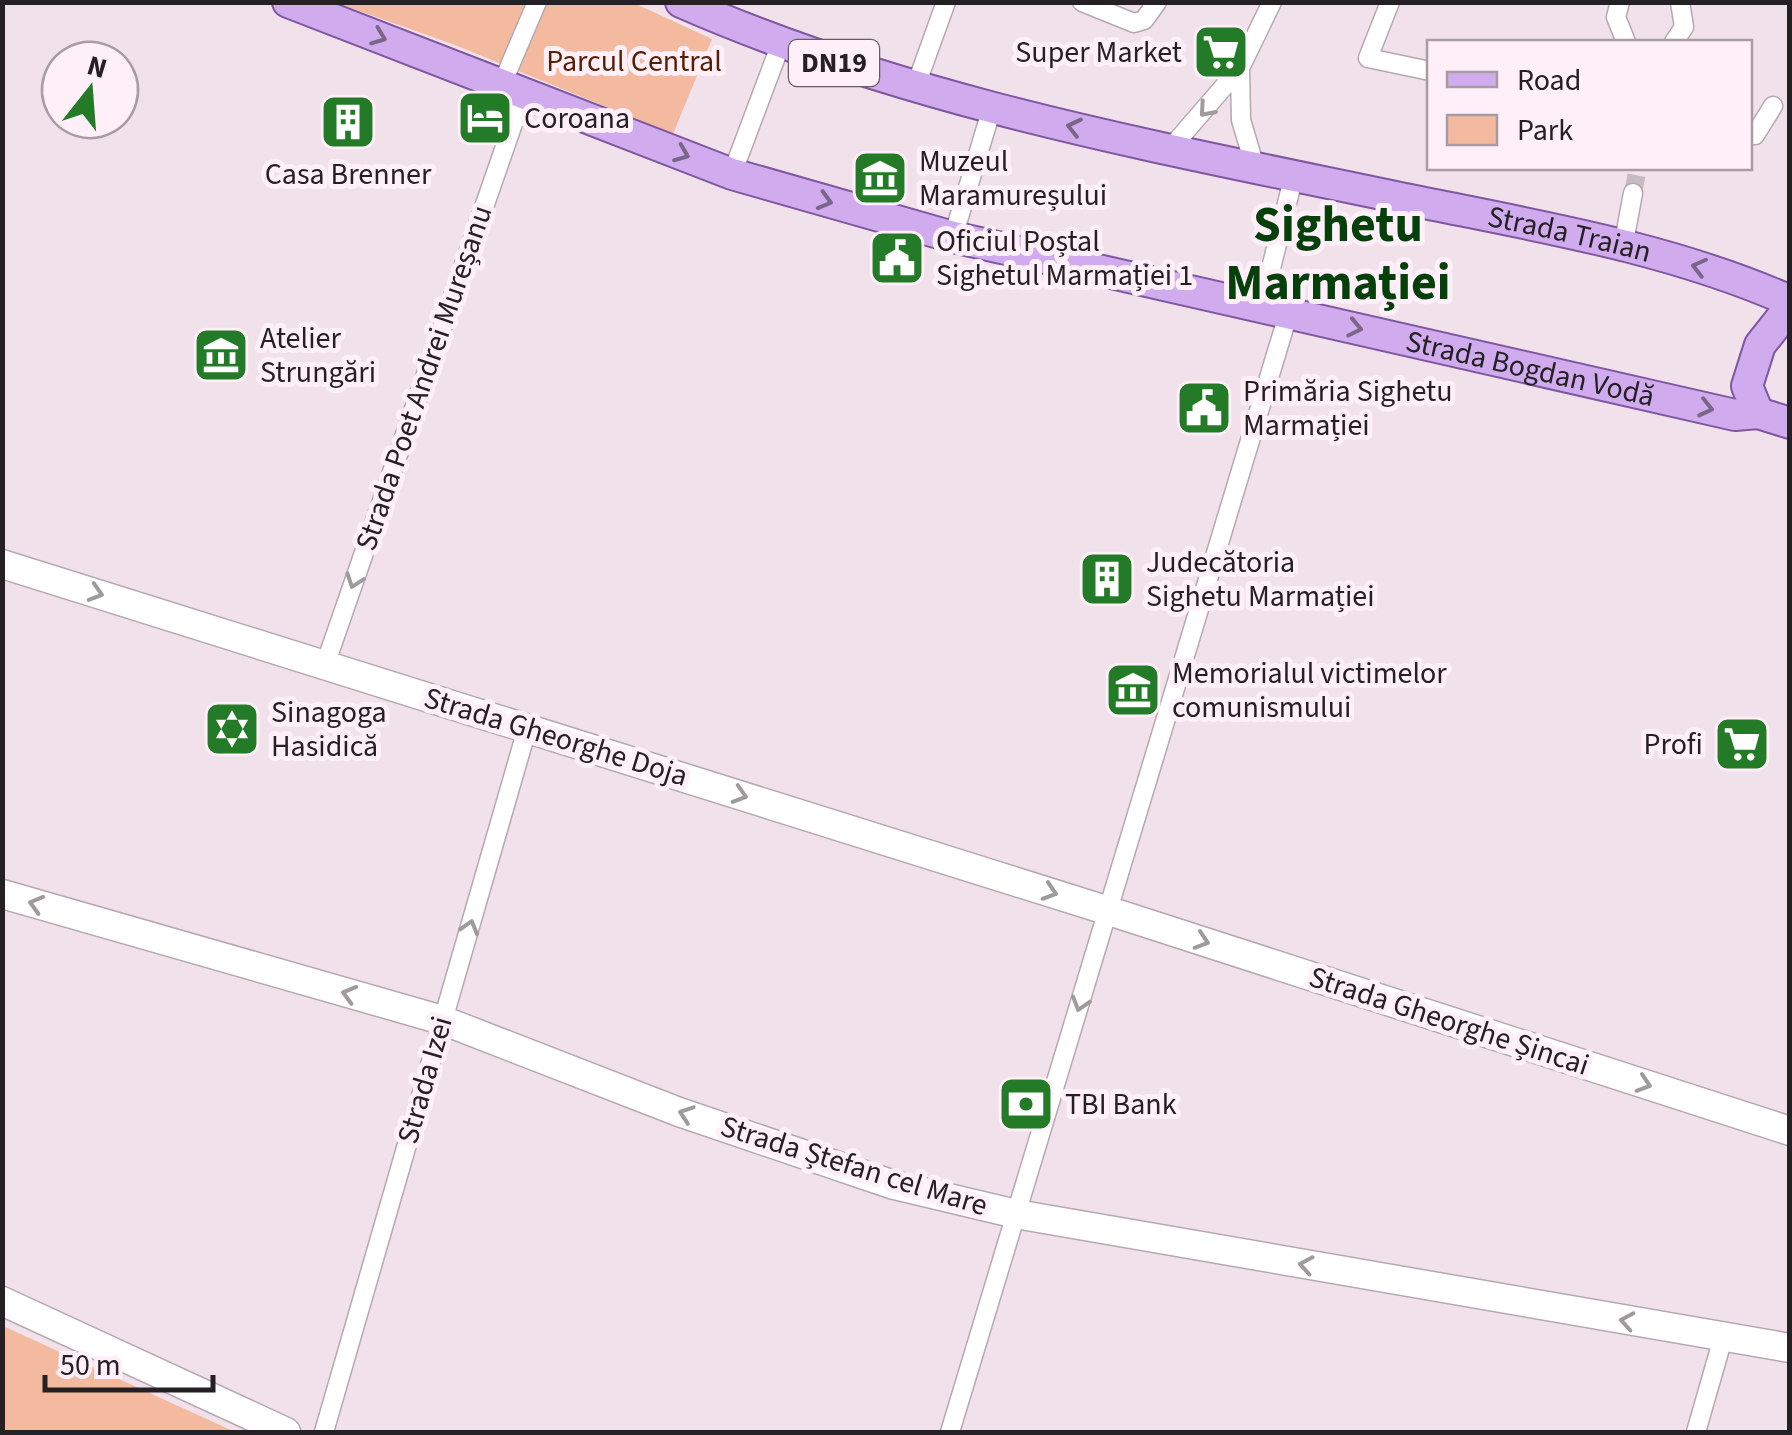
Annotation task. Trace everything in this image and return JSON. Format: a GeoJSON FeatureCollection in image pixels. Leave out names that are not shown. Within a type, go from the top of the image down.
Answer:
{"type":"FeatureCollection","features":[{"type":"Feature","properties":{"kind":"main road","name":"Strada Bogdan Vodă"},"geometry":{"type":"LineString","coordinates":[[288,2],[732,174],[952,237],[1779,423]]}},
{"type":"Feature","properties":{"kind":"main road","name":"DN19"},"geometry":{"type":"LineString","coordinates":[[681,2],[780,46],[992,108]]}},
{"type":"Feature","properties":{"kind":"main road","name":"Strada Traian"},"geometry":{"type":"LineString","coordinates":[[992,108],[1623,247],[1727,274],[1790,304]]}},
{"type":"Feature","properties":{"kind":"main road"},"geometry":{"type":"LineString","coordinates":[[1779,423],[1746,386],[1750,366],[1790,304]]}},
{"type":"Feature","properties":{"kind":"main road","name":"Strada Gheorghe Doja"},"geometry":{"type":"LineString","coordinates":[[3,565],[1109,911]]}},
{"type":"Feature","properties":{"kind":"main road","name":"Strada Ștefan cel Mare"},"geometry":{"type":"LineString","coordinates":[[2,894],[442,1020],[679,1112],[894,1185],[1016,1214],[1790,1348]]}},
{"type":"Feature","properties":{"kind":"main road","name":"Strada Gheorghe Șincai"},"geometry":{"type":"LineString","coordinates":[[1109,911],[1790,1131]]}},
{"type":"Feature","properties":{"kind":"main road"},"geometry":{"type":"LineString","coordinates":[[2,1301],[286,1432]]}},
{"type":"Feature","properties":{"kind":"street","name":"Strada Poet Andrei Mureșanu"},"geometry":{"type":"LineString","coordinates":[[325,665],[513,88],[537,2]]}},
{"type":"Feature","properties":{"kind":"street"},"geometry":{"type":"LineString","coordinates":[[915,88],[946,2]]}},
{"type":"Feature","properties":{"kind":"street"},"geometry":{"type":"LineString","coordinates":[[1082,2],[1134,22],[1144,20],[1156,2]]}},
{"type":"Feature","properties":{"kind":"street"},"geometry":{"type":"LineString","coordinates":[[1170,150],[1240,68],[1272,2]]}},
{"type":"Feature","properties":{"kind":"street"},"geometry":{"type":"LineString","coordinates":[[1390,2],[1368,58],[1427,70]]}},
{"type":"Feature","properties":{"kind":"street"},"geometry":{"type":"LineString","coordinates":[[1620,2],[1616,17],[1625,40]]}},
{"type":"Feature","properties":{"kind":"street"},"geometry":{"type":"LineString","coordinates":[[1675,40],[1684,27],[1680,2]]}},
{"type":"Feature","properties":{"kind":"street"},"geometry":{"type":"LineString","coordinates":[[732,174],[780,46]]}},
{"type":"Feature","properties":{"kind":"street"},"geometry":{"type":"LineString","coordinates":[[1240,68],[1240,120],[1256,167]]}},
{"type":"Feature","properties":{"kind":"street"},"geometry":{"type":"LineString","coordinates":[[1752,136],[1773,106]]}},
{"type":"Feature","properties":{"kind":"street"},"geometry":{"type":"LineString","coordinates":[[952,237],[992,108]]}},
{"type":"Feature","properties":{"kind":"street"},"geometry":{"type":"LineString","coordinates":[[950,1432],[1109,911],[1275,312],[1294,175]]}},
{"type":"Feature","properties":{"kind":"street"},"geometry":{"type":"LineString","coordinates":[[1623,247],[1633,193]]}},
{"type":"Feature","properties":{"kind":"street","name":"Strada Izei"},"geometry":{"type":"LineString","coordinates":[[324,1432],[527,728]]}},
{"type":"Feature","properties":{"kind":"street"},"geometry":{"type":"LineString","coordinates":[[1696,1432],[1723,1338]]}},
{"type":"Feature","properties":{"kind":"green space","name":"Parcul Central"},"geometry":{"type":"Polygon","coordinates":[[[337,3],[634,3],[712,39],[673,134],[455,45],[337,3]]]}},
{"type":"Feature","properties":{"kind":"green space"},"geometry":{"type":"Polygon","coordinates":[[[3,1326],[235,1432],[3,1432],[3,1326]]]}},
{"type":"Feature","properties":{"kind":"tunnel"},"geometry":{"type":"LineString","coordinates":[[1633,193],[1638,170]]}},
{"type":"Feature","properties":{"kind":"place","name":"Super Market"},"geometry":{"type":"Point","coordinates":[1221,52]}},
{"type":"Feature","properties":{"kind":"place","name":"Coroana"},"geometry":{"type":"Point","coordinates":[485,118]}},
{"type":"Feature","properties":{"kind":"place","name":"Casa Brenner"},"geometry":{"type":"Point","coordinates":[348,122]}},
{"type":"Feature","properties":{"kind":"place","name":"Muzeul Maramureșului"},"geometry":{"type":"Point","coordinates":[880,178]}},
{"type":"Feature","properties":{"kind":"place","name":"Oficiul Poștal Sighetul Marmației 1"},"geometry":{"type":"Point","coordinates":[897,258]}},
{"type":"Feature","properties":{"kind":"place","name":"Atelier Strungări"},"geometry":{"type":"Point","coordinates":[221,355]}},
{"type":"Feature","properties":{"kind":"place","name":"Primăria Sighetu Marmației"},"geometry":{"type":"Point","coordinates":[1204,408]}},
{"type":"Feature","properties":{"kind":"place","name":"Judecătoria Sighetu Marmației"},"geometry":{"type":"Point","coordinates":[1107,579]}},
{"type":"Feature","properties":{"kind":"place","name":"Memorialul victimelor comunismului"},"geometry":{"type":"Point","coordinates":[1133,690]}},
{"type":"Feature","properties":{"kind":"place","name":"Sinagoga Hasidică"},"geometry":{"type":"Point","coordinates":[232,729]}},
{"type":"Feature","properties":{"kind":"place","name":"Profi"},"geometry":{"type":"Point","coordinates":[1742,744]}},
{"type":"Feature","properties":{"kind":"place","name":"TBI Bank"},"geometry":{"type":"Point","coordinates":[1026,1104]}},
{"type":"Feature","properties":{"kind":"district","name":"Sighetu Marmației"},"geometry":{"type":"Point","coordinates":[1338,254]}}]}
